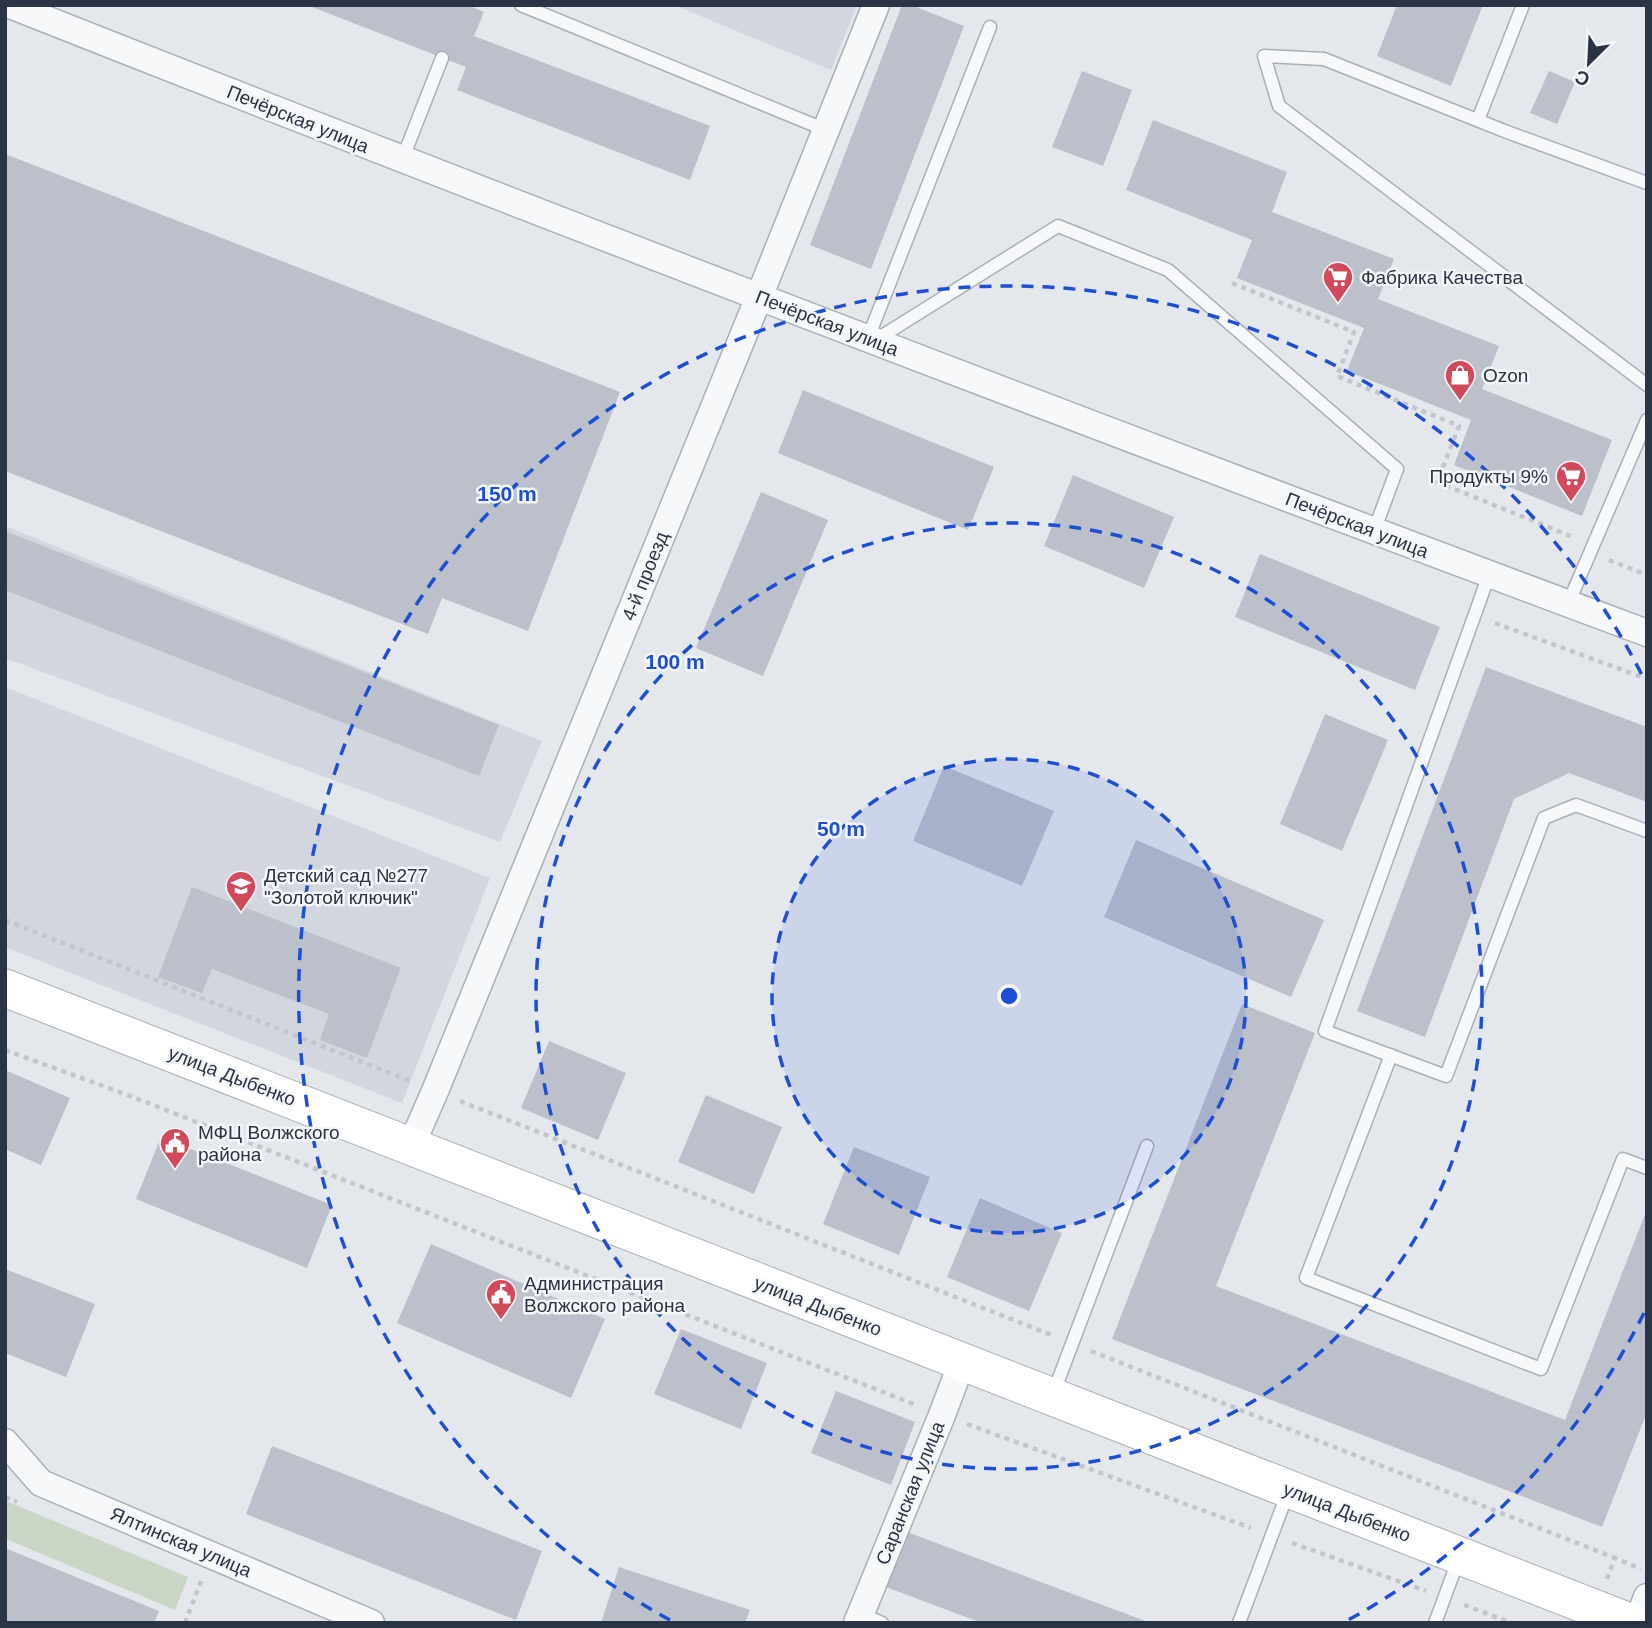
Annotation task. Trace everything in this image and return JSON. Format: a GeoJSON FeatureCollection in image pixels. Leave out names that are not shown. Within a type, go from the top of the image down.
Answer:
{"type":"FeatureCollection","features":[{"type":"Feature","properties":{"kind":"main road","name":"улица Дыбенко"},"geometry":{"type":"LineString","coordinates":[[5,988],[1634,1623]]}},
{"type":"Feature","properties":{"kind":"street","name":"Печёрская улица"},"geometry":{"type":"LineString","coordinates":[[10,5],[402,160],[1647,634]]}},
{"type":"Feature","properties":{"kind":"street","name":"4-й проезд"},"geometry":{"type":"LineString","coordinates":[[411,1146],[876,5]]}},
{"type":"Feature","properties":{"kind":"street","name":"Саранская улица"},"geometry":{"type":"LineString","coordinates":[[866,1620],[962,1362]]}},
{"type":"Feature","properties":{"kind":"street","name":"Ялтинская улица"},"geometry":{"type":"LineString","coordinates":[[5,1442],[41,1483],[371,1623]]}},
{"type":"Feature","properties":{"kind":"street"},"geometry":{"type":"LineString","coordinates":[[1634,1623],[1647,1597]]}},
{"type":"Feature","properties":{"kind":"lane"},"geometry":{"type":"LineString","coordinates":[[521,5],[826,130]]}},
{"type":"Feature","properties":{"kind":"lane"},"geometry":{"type":"LineString","coordinates":[[1478,120],[1523,5]]}},
{"type":"Feature","properties":{"kind":"lane"},"geometry":{"type":"LineString","coordinates":[[871,340],[990,27]]}},
{"type":"Feature","properties":{"kind":"lane"},"geometry":{"type":"LineString","coordinates":[[1647,183],[1324,59],[1264,56],[1279,106],[1647,385]]}},
{"type":"Feature","properties":{"kind":"lane"},"geometry":{"type":"LineString","coordinates":[[402,160],[442,58]]}},
{"type":"Feature","properties":{"kind":"lane"},"geometry":{"type":"LineString","coordinates":[[871,340],[1058,226],[1168,270],[1397,468],[1374,531]]}},
{"type":"Feature","properties":{"kind":"lane"},"geometry":{"type":"LineString","coordinates":[[1568,604],[1647,420]]}},
{"type":"Feature","properties":{"kind":"lane"},"geometry":{"type":"LineString","coordinates":[[1489,575],[1325,1031],[1446,1076],[1544,818],[1576,805],[1647,831]]}},
{"type":"Feature","properties":{"kind":"lane"},"geometry":{"type":"LineString","coordinates":[[1391,1055],[1306,1278],[1541,1369],[1623,1159],[1647,1168]]}},
{"type":"Feature","properties":{"kind":"lane"},"geometry":{"type":"LineString","coordinates":[[1052,1396],[1147,1146]]}},
{"type":"Feature","properties":{"kind":"lane"},"geometry":{"type":"LineString","coordinates":[[1238,1623],[1289,1489]]}},
{"type":"Feature","properties":{"kind":"lane"},"geometry":{"type":"LineString","coordinates":[[1435,1623],[1460,1556]]}},
{"type":"Feature","properties":{"kind":"path"},"geometry":{"type":"LineString","coordinates":[[1233,283],[1354,332],[1337,376],[1459,426],[1437,482],[1647,575]]}},
{"type":"Feature","properties":{"kind":"path"},"geometry":{"type":"LineString","coordinates":[[1475,615],[1647,680]]}},
{"type":"Feature","properties":{"kind":"path"},"geometry":{"type":"LineString","coordinates":[[5,920],[1615,1558]]}},
{"type":"Feature","properties":{"kind":"path"},"geometry":{"type":"LineString","coordinates":[[5,1050],[146,1102],[942,1415],[1512,1623]]}},
{"type":"Feature","properties":{"kind":"path"},"geometry":{"type":"LineString","coordinates":[[185,1623],[202,1580]]}},
{"type":"Feature","properties":{"kind":"shaded area"},"geometry":{"type":"Polygon","coordinates":[[[674,5],[857,5],[831,70],[674,5]]]}},
{"type":"Feature","properties":{"kind":"shaded area"},"geometry":{"type":"Polygon","coordinates":[[[5,526],[542,741],[500,842],[5,658],[5,526]]]}},
{"type":"Feature","properties":{"kind":"shaded area","name":"Детский сад №277 \"Золотой ключик\""},"geometry":{"type":"Polygon","coordinates":[[[5,687],[490,878],[402,1103],[5,947],[5,687]]]}},
{"type":"Feature","properties":{"kind":"green space"},"geometry":{"type":"Polygon","coordinates":[[[6,1501],[188,1577],[175,1610],[6,1539],[6,1501]]]}},
{"type":"Feature","properties":{"kind":"building"},"geometry":{"type":"Polygon","coordinates":[[[307,5],[467,5],[484,12],[474,36],[710,126],[690,180],[457,90],[466,67],[307,5]]]}},
{"type":"Feature","properties":{"kind":"building"},"geometry":{"type":"Polygon","coordinates":[[[902,5],[911,5],[964,26],[871,269],[810,245],[902,5]]]}},
{"type":"Feature","properties":{"kind":"building"},"geometry":{"type":"Polygon","coordinates":[[[1397,5],[1483,5],[1451,86],[1377,56],[1397,5]]]}},
{"type":"Feature","properties":{"kind":"building"},"geometry":{"type":"Polygon","coordinates":[[[1082,71],[1132,90],[1103,166],[1052,147],[1082,71]]]}},
{"type":"Feature","properties":{"kind":"building"},"geometry":{"type":"Polygon","coordinates":[[[1549,71],[1575,82],[1557,124],[1530,113],[1549,71]]]}},
{"type":"Feature","properties":{"kind":"building"},"geometry":{"type":"Polygon","coordinates":[[[1153,120],[1287,172],[1272,212],[1394,259],[1378,299],[1499,346],[1482,389],[1612,440],[1582,516],[1454,465],[1471,420],[1347,371],[1364,328],[1237,278],[1252,240],[1126,190],[1153,120]]]}},
{"type":"Feature","properties":{"kind":"building"},"geometry":{"type":"Polygon","coordinates":[[[5,154],[620,392],[528,631],[442,598],[428,634],[5,471],[5,154]]]}},
{"type":"Feature","properties":{"kind":"building"},"geometry":{"type":"Polygon","coordinates":[[[803,390],[994,467],[968,530],[778,453],[803,390]]]}},
{"type":"Feature","properties":{"kind":"building"},"geometry":{"type":"Polygon","coordinates":[[[1073,475],[1174,517],[1144,588],[1044,546],[1073,475]]]}},
{"type":"Feature","properties":{"kind":"building"},"geometry":{"type":"Polygon","coordinates":[[[761,492],[828,520],[763,676],[696,648],[761,492]]]}},
{"type":"Feature","properties":{"kind":"building"},"geometry":{"type":"Polygon","coordinates":[[[5,531],[499,725],[479,776],[5,590],[5,531]]]}},
{"type":"Feature","properties":{"kind":"building"},"geometry":{"type":"Polygon","coordinates":[[[1260,554],[1440,627],[1415,690],[1235,617],[1260,554]]]}},
{"type":"Feature","properties":{"kind":"building"},"geometry":{"type":"Polygon","coordinates":[[[1486,667],[1647,727],[1647,802],[1569,773],[1514,799],[1425,1037],[1357,1011],[1486,667]]]}},
{"type":"Feature","properties":{"kind":"building"},"geometry":{"type":"Polygon","coordinates":[[[1325,714],[1388,740],[1342,851],[1280,824],[1325,714]]]}},
{"type":"Feature","properties":{"kind":"building"},"geometry":{"type":"Polygon","coordinates":[[[944,766],[1054,811],[1022,886],[913,841],[944,766]]]}},
{"type":"Feature","properties":{"kind":"building"},"geometry":{"type":"Polygon","coordinates":[[[1136,840],[1324,920],[1291,997],[1104,917],[1136,840]]]}},
{"type":"Feature","properties":{"kind":"building"},"geometry":{"type":"Polygon","coordinates":[[[192,887],[401,968],[367,1058],[320,1040],[329,1014],[212,969],[202,993],[158,977],[192,887]]]}},
{"type":"Feature","properties":{"kind":"building"},"geometry":{"type":"Polygon","coordinates":[[[1242,1004],[1315,1033],[1216,1286],[1565,1420],[1647,1209],[1647,1412],[1602,1527],[1112,1339],[1242,1004]]]}},
{"type":"Feature","properties":{"kind":"building"},"geometry":{"type":"Polygon","coordinates":[[[549,1041],[626,1073],[598,1140],[521,1108],[549,1041]]]}},
{"type":"Feature","properties":{"kind":"building"},"geometry":{"type":"Polygon","coordinates":[[[5,1070],[70,1098],[41,1165],[5,1149],[5,1070]]]}},
{"type":"Feature","properties":{"kind":"building"},"geometry":{"type":"Polygon","coordinates":[[[706,1095],[782,1127],[754,1194],[678,1162],[706,1095]]]}},
{"type":"Feature","properties":{"kind":"building"},"geometry":{"type":"Polygon","coordinates":[[[161,1137],[332,1205],[307,1268],[136,1199],[161,1137]]]}},
{"type":"Feature","properties":{"kind":"building"},"geometry":{"type":"Polygon","coordinates":[[[854,1147],[930,1177],[899,1255],[823,1224],[854,1147]]]}},
{"type":"Feature","properties":{"kind":"building"},"geometry":{"type":"Polygon","coordinates":[[[980,1198],[1062,1233],[1029,1311],[947,1277],[980,1198]]]}},
{"type":"Feature","properties":{"kind":"building","name":"Администрация Волжского района"},"geometry":{"type":"Polygon","coordinates":[[[431,1244],[605,1319],[571,1398],[397,1323],[431,1244]]]}},
{"type":"Feature","properties":{"kind":"building"},"geometry":{"type":"Polygon","coordinates":[[[5,1269],[95,1304],[66,1377],[5,1353],[5,1269]]]}},
{"type":"Feature","properties":{"kind":"building"},"geometry":{"type":"Polygon","coordinates":[[[681,1329],[767,1363],[741,1429],[654,1394],[681,1329]]]}},
{"type":"Feature","properties":{"kind":"building"},"geometry":{"type":"Polygon","coordinates":[[[836,1391],[915,1422],[891,1485],[811,1453],[836,1391]]]}},
{"type":"Feature","properties":{"kind":"building"},"geometry":{"type":"Polygon","coordinates":[[[272,1446],[542,1551],[516,1620],[246,1514],[272,1446]]]}},
{"type":"Feature","properties":{"kind":"building"},"geometry":{"type":"Polygon","coordinates":[[[907,1532],[1148,1622],[982,1623],[886,1587],[907,1532]]]}},
{"type":"Feature","properties":{"kind":"building"},"geometry":{"type":"Polygon","coordinates":[[[5,1548],[159,1611],[154,1623],[5,1623],[5,1548]]]}},
{"type":"Feature","properties":{"kind":"building"},"geometry":{"type":"Polygon","coordinates":[[[619,1567],[750,1610],[745,1623],[601,1623],[619,1567]]]}},
{"type":"Feature","properties":{"kind":"place","name":"Фабрика Качества"},"geometry":{"type":"Point","coordinates":[1338,304]}},
{"type":"Feature","properties":{"kind":"place","name":"Ozon"},"geometry":{"type":"Point","coordinates":[1460,402]}},
{"type":"Feature","properties":{"kind":"place","name":"Продукты 9%"},"geometry":{"type":"Point","coordinates":[1571,503]}},
{"type":"Feature","properties":{"kind":"place","name":"Детский сад №277 \"Золотой ключик\""},"geometry":{"type":"Point","coordinates":[241,913]}},
{"type":"Feature","properties":{"kind":"place","name":"МФЦ Волжского района"},"geometry":{"type":"Point","coordinates":[175,1170]}},
{"type":"Feature","properties":{"kind":"place","name":"Администрация Волжского района"},"geometry":{"type":"Point","coordinates":[501,1321]}}]}
